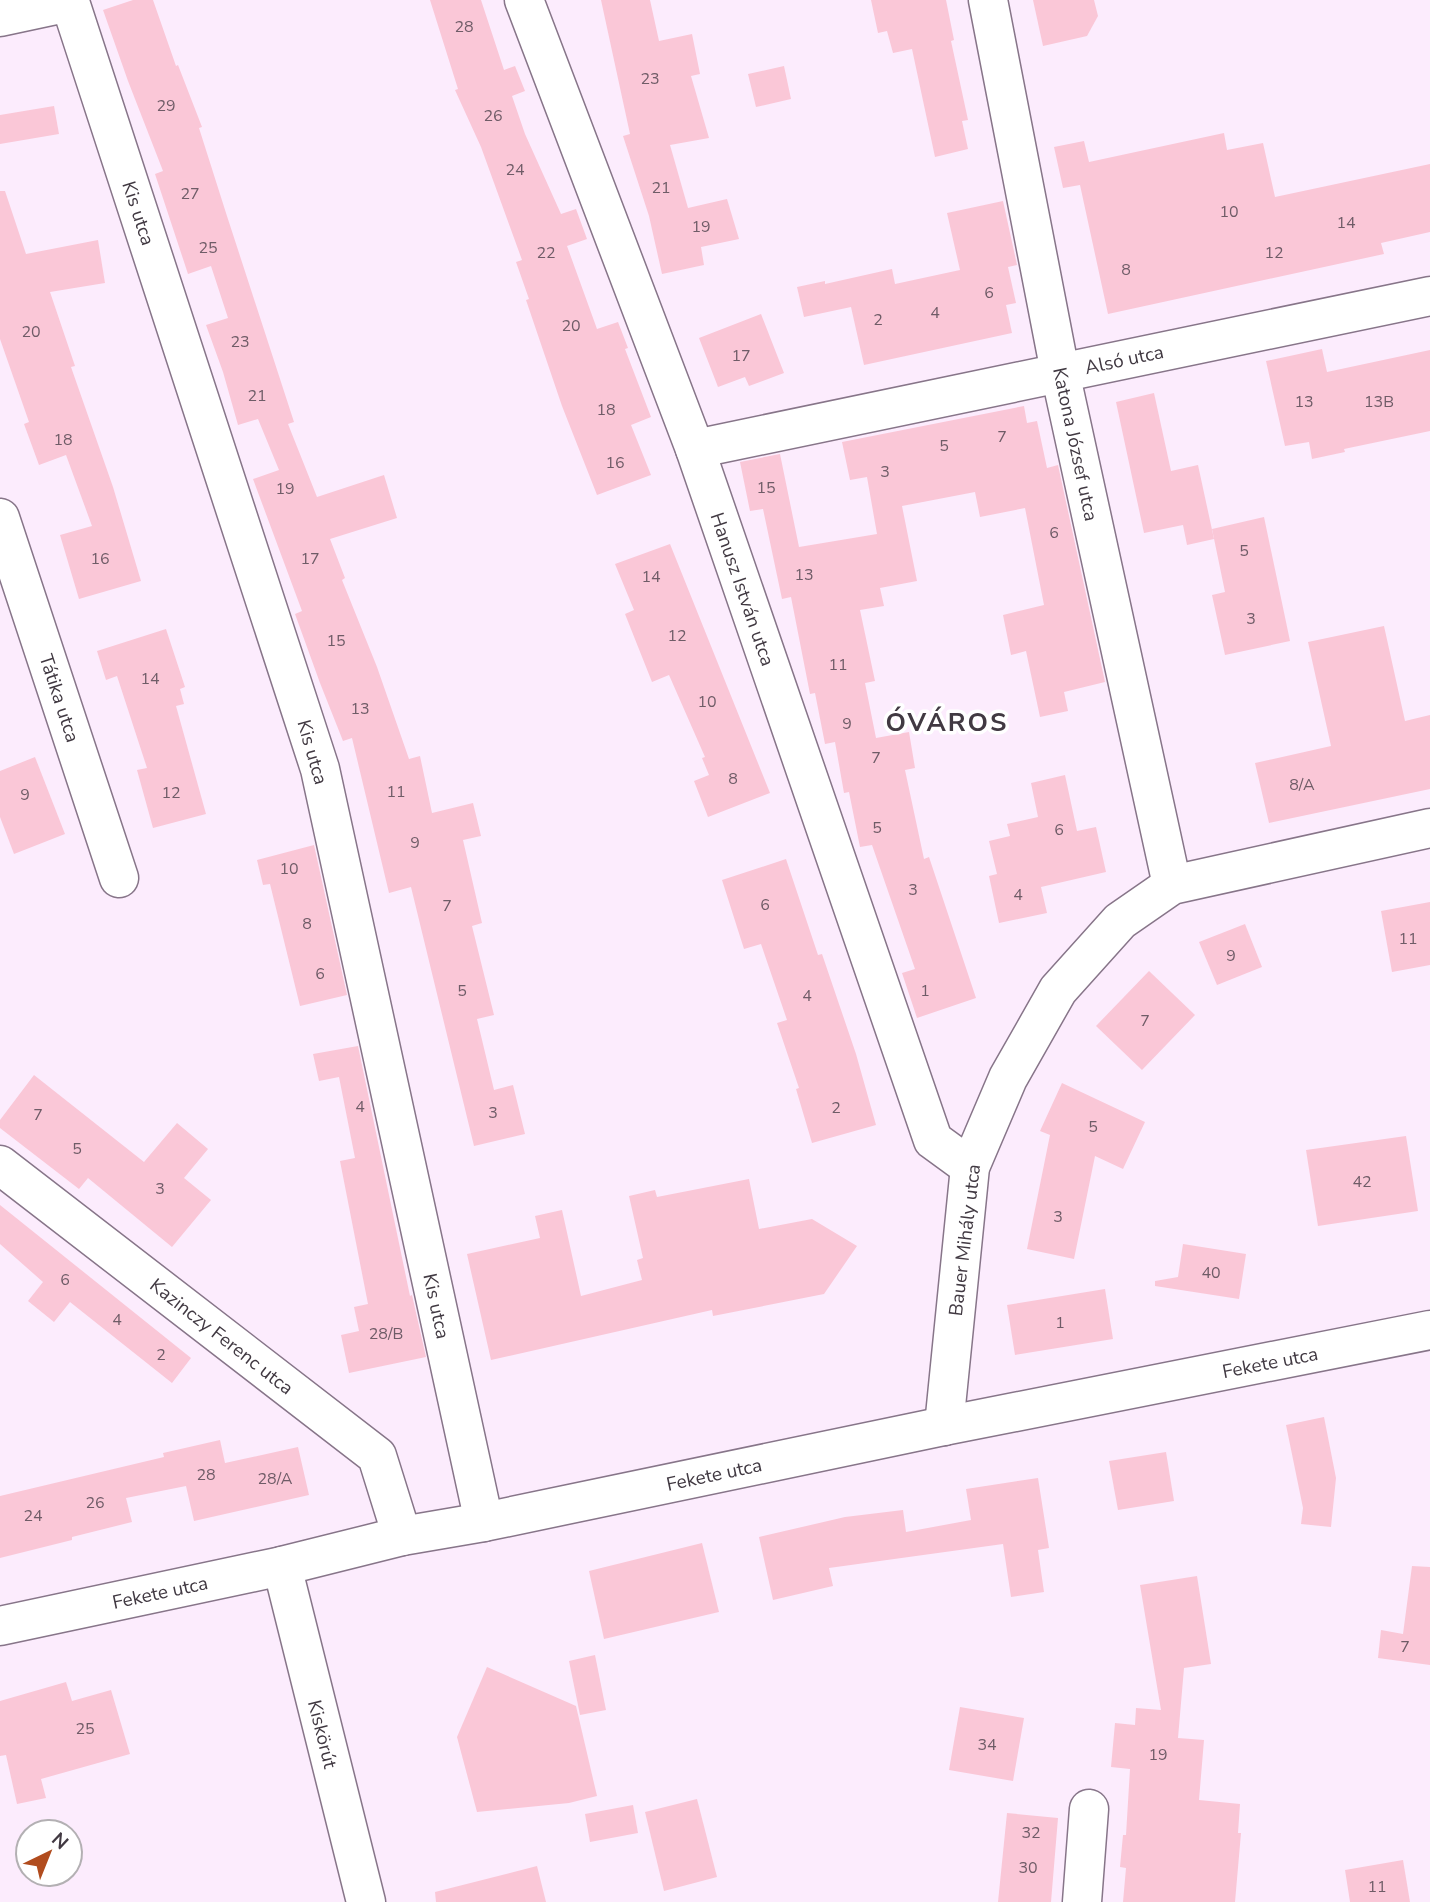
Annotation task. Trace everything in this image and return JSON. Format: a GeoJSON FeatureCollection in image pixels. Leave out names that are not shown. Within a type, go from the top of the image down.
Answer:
{"type":"FeatureCollection","features":[{"type":"Feature","properties":{"kind":"street","name":"Hanusz István utca"},"geometry":{"type":"LineString","coordinates":[[524,0],[695,449],[933,1140],[970,1167]]}},
{"type":"Feature","properties":{"kind":"street","name":"Katona József utca"},"geometry":{"type":"LineString","coordinates":[[988,0],[1060,372],[1172,886]]}},
{"type":"Feature","properties":{"kind":"street","name":"Kis utca"},"geometry":{"type":"LineString","coordinates":[[0,17],[70,2],[320,769],[484,1522]]}},
{"type":"Feature","properties":{"kind":"street","name":"Alsó utca"},"geometry":{"type":"LineString","coordinates":[[695,449],[1430,296]]}},
{"type":"Feature","properties":{"kind":"street","name":"Tátika utca"},"geometry":{"type":"LineString","coordinates":[[0,518],[119,878]]}},
{"type":"Feature","properties":{"kind":"street","name":"Bauer Mihály utca"},"geometry":{"type":"LineString","coordinates":[[944,1426],[970,1167],[1008,1079],[1058,990],[1120,921],[1172,886],[1430,828]]}},
{"type":"Feature","properties":{"kind":"street","name":"Kazinczy Ferenc utca"},"geometry":{"type":"LineString","coordinates":[[2,1169],[377,1456],[402,1536]]}},
{"type":"Feature","properties":{"kind":"street","name":"Fekete utca"},"geometry":{"type":"LineString","coordinates":[[0,1626],[282,1566],[402,1536],[484,1522],[944,1426],[1430,1331]]}},
{"type":"Feature","properties":{"kind":"street","name":"Kiskörút"},"geometry":{"type":"LineString","coordinates":[[282,1566],[366,1902]]}},
{"type":"Feature","properties":{"kind":"street"},"geometry":{"type":"LineString","coordinates":[[1082,1902],[1089,1809]]}},
{"type":"Feature","properties":{"kind":"building"},"geometry":{"type":"Polygon","coordinates":[[[133,0],[153,0],[176,66],[178,65],[202,127],[199,128],[294,422],[288,424],[317,497],[384,475],[397,518],[330,539],[345,578],[342,580],[377,667],[409,759],[420,756],[432,813],[473,803],[481,836],[463,840],[482,923],[472,926],[494,1015],[477,1019],[494,1090],[513,1085],[525,1134],[474,1146],[411,887],[389,893],[352,738],[343,741],[320,683],[295,614],[302,611],[253,479],[279,470],[258,419],[238,425],[206,325],[228,318],[211,266],[188,274],[155,174],[163,171],[103,10],[133,0]]]}},
{"type":"Feature","properties":{"kind":"building"},"geometry":{"type":"Polygon","coordinates":[[[430,0],[481,0],[504,70],[515,66],[525,91],[512,96],[525,134],[561,214],[576,209],[587,239],[567,246],[597,329],[618,322],[628,348],[625,349],[651,417],[631,425],[651,475],[597,495],[562,406],[526,300],[529,299],[516,262],[522,260],[481,147],[455,90],[458,89],[430,0]]]}},
{"type":"Feature","properties":{"kind":"building"},"geometry":{"type":"Polygon","coordinates":[[[601,0],[650,0],[659,41],[692,34],[700,74],[691,76],[709,138],[670,145],[688,208],[727,199],[739,239],[701,247],[704,265],[662,274],[649,216],[623,136],[630,134],[601,0]]]}},
{"type":"Feature","properties":{"kind":"building"},"geometry":{"type":"Polygon","coordinates":[[[871,0],[946,0],[954,40],[951,41],[968,120],[962,121],[968,149],[935,157],[912,49],[893,53],[887,31],[878,33],[871,0]]]}},
{"type":"Feature","properties":{"kind":"building"},"geometry":{"type":"Polygon","coordinates":[[[1033,0],[1094,0],[1098,16],[1087,36],[1043,46],[1033,0]]]}},
{"type":"Feature","properties":{"kind":"building"},"geometry":{"type":"Polygon","coordinates":[[[784,66],[791,99],[756,107],[748,74],[784,66]]]}},
{"type":"Feature","properties":{"kind":"building"},"geometry":{"type":"Polygon","coordinates":[[[54,106],[59,134],[0,144],[0,115],[54,106]]]}},
{"type":"Feature","properties":{"kind":"building"},"geometry":{"type":"Polygon","coordinates":[[[1224,133],[1227,150],[1263,143],[1275,197],[1430,164],[1430,232],[1381,243],[1384,254],[1108,314],[1080,185],[1063,188],[1054,147],[1084,141],[1089,162],[1224,133]]]}},
{"type":"Feature","properties":{"kind":"building"},"geometry":{"type":"Polygon","coordinates":[[[0,191],[5,191],[26,254],[98,240],[105,283],[50,292],[75,366],[71,367],[113,487],[141,581],[79,599],[60,535],[92,526],[66,455],[39,465],[24,424],[29,422],[0,339],[0,191]]]}},
{"type":"Feature","properties":{"kind":"building"},"geometry":{"type":"Polygon","coordinates":[[[1003,201],[1017,265],[1008,267],[1016,303],[1006,305],[1012,333],[864,365],[851,307],[804,317],[797,287],[825,281],[825,284],[892,269],[895,284],[960,270],[947,213],[1003,201]]]}},
{"type":"Feature","properties":{"kind":"building"},"geometry":{"type":"Polygon","coordinates":[[[761,314],[784,373],[749,386],[745,377],[718,387],[699,338],[761,314]]]}},
{"type":"Feature","properties":{"kind":"building"},"geometry":{"type":"Polygon","coordinates":[[[1322,349],[1327,372],[1430,350],[1430,431],[1344,449],[1345,452],[1312,459],[1309,442],[1285,446],[1266,361],[1322,349]]]}},
{"type":"Feature","properties":{"kind":"building"},"geometry":{"type":"Polygon","coordinates":[[[1154,393],[1171,471],[1198,465],[1214,539],[1187,545],[1183,525],[1144,533],[1116,402],[1154,393]]]}},
{"type":"Feature","properties":{"kind":"building"},"geometry":{"type":"Polygon","coordinates":[[[1024,406],[1027,423],[1037,421],[1047,468],[1058,465],[1105,682],[1064,692],[1068,711],[1040,717],[1026,651],[1011,655],[1003,615],[1044,605],[1025,508],[980,517],[975,492],[902,506],[917,581],[880,588],[884,606],[860,610],[875,681],[865,683],[876,738],[909,732],[915,768],[905,770],[924,859],[929,857],[976,998],[917,1018],[902,973],[915,969],[872,845],[860,847],[849,792],[844,793],[835,742],[825,744],[815,693],[810,694],[791,597],[782,599],[763,509],[750,511],[740,462],[780,454],[799,547],[877,534],[867,477],[850,480],[842,442],[1024,406]]]}},
{"type":"Feature","properties":{"kind":"building"},"geometry":{"type":"Polygon","coordinates":[[[1264,517],[1290,641],[1225,655],[1212,595],[1225,592],[1212,529],[1264,517]]]}},
{"type":"Feature","properties":{"kind":"building"},"geometry":{"type":"Polygon","coordinates":[[[670,544],[770,793],[708,817],[694,781],[709,775],[702,758],[705,757],[669,675],[652,682],[625,614],[634,610],[615,564],[670,544]]]}},
{"type":"Feature","properties":{"kind":"building"},"geometry":{"type":"Polygon","coordinates":[[[1384,626],[1405,721],[1430,715],[1430,789],[1269,823],[1255,763],[1331,746],[1308,642],[1384,626]]]}},
{"type":"Feature","properties":{"kind":"building"},"geometry":{"type":"Polygon","coordinates":[[[166,629],[185,687],[180,689],[184,704],[176,706],[206,814],[153,828],[137,770],[147,768],[117,676],[106,680],[97,651],[166,629]]]}},
{"type":"Feature","properties":{"kind":"building"},"geometry":{"type":"Polygon","coordinates":[[[35,757],[65,834],[14,854],[0,817],[0,771],[35,757]]]}},
{"type":"Feature","properties":{"kind":"building"},"geometry":{"type":"Polygon","coordinates":[[[1065,775],[1077,831],[1096,827],[1106,872],[1041,887],[1047,913],[999,923],[989,876],[997,874],[989,841],[1010,836],[1007,824],[1038,817],[1031,783],[1065,775]]]}},
{"type":"Feature","properties":{"kind":"building"},"geometry":{"type":"Polygon","coordinates":[[[314,845],[347,995],[300,1006],[270,884],[263,885],[257,860],[314,845]]]}},
{"type":"Feature","properties":{"kind":"building"},"geometry":{"type":"Polygon","coordinates":[[[786,859],[818,955],[822,954],[856,1054],[876,1125],[812,1143],[796,1089],[799,1088],[777,1023],[787,1020],[761,944],[744,949],[722,880],[786,859]]]}},
{"type":"Feature","properties":{"kind":"building"},"geometry":{"type":"Polygon","coordinates":[[[1430,902],[1430,965],[1392,972],[1381,911],[1430,902]]]}},
{"type":"Feature","properties":{"kind":"building"},"geometry":{"type":"Polygon","coordinates":[[[1245,924],[1262,967],[1217,985],[1199,942],[1245,924]]]}},
{"type":"Feature","properties":{"kind":"building"},"geometry":{"type":"Polygon","coordinates":[[[1149,971],[1195,1015],[1142,1070],[1096,1026],[1149,971]]]}},
{"type":"Feature","properties":{"kind":"building"},"geometry":{"type":"Polygon","coordinates":[[[358,1046],[410,1296],[412,1295],[426,1357],[349,1373],[341,1335],[359,1331],[354,1307],[368,1304],[340,1161],[355,1158],[339,1077],[319,1081],[313,1054],[358,1046]]]}},
{"type":"Feature","properties":{"kind":"building"},"geometry":{"type":"Polygon","coordinates":[[[34,1075],[144,1162],[177,1123],[208,1149],[184,1178],[211,1200],[172,1247],[88,1178],[79,1189],[0,1128],[0,1120],[34,1075]]]}},
{"type":"Feature","properties":{"kind":"building"},"geometry":{"type":"Polygon","coordinates":[[[1062,1083],[1145,1122],[1123,1169],[1095,1156],[1074,1259],[1027,1249],[1050,1135],[1040,1131],[1062,1083]]]}},
{"type":"Feature","properties":{"kind":"building"},"geometry":{"type":"Polygon","coordinates":[[[1406,1136],[1418,1211],[1318,1226],[1306,1150],[1406,1136]]]}},
{"type":"Feature","properties":{"kind":"building"},"geometry":{"type":"Polygon","coordinates":[[[749,1179],[759,1229],[812,1219],[857,1246],[824,1294],[713,1316],[712,1310],[491,1360],[467,1254],[540,1238],[535,1216],[562,1210],[581,1296],[642,1280],[637,1260],[643,1258],[629,1196],[655,1190],[657,1197],[749,1179]]]}},
{"type":"Feature","properties":{"kind":"building"},"geometry":{"type":"Polygon","coordinates":[[[0,1205],[191,1358],[172,1383],[70,1302],[54,1322],[28,1301],[43,1282],[0,1244],[0,1205]]]}},
{"type":"Feature","properties":{"kind":"building"},"geometry":{"type":"Polygon","coordinates":[[[1183,1244],[1246,1254],[1239,1299],[1155,1286],[1155,1281],[1178,1277],[1183,1244]]]}},
{"type":"Feature","properties":{"kind":"building"},"geometry":{"type":"Polygon","coordinates":[[[1105,1289],[1113,1339],[1015,1355],[1007,1305],[1105,1289]]]}},
{"type":"Feature","properties":{"kind":"building"},"geometry":{"type":"Polygon","coordinates":[[[1324,1417],[1336,1478],[1331,1527],[1301,1524],[1303,1508],[1286,1425],[1324,1417]]]}},
{"type":"Feature","properties":{"kind":"building"},"geometry":{"type":"Polygon","coordinates":[[[220,1440],[225,1463],[298,1447],[309,1495],[194,1521],[186,1486],[126,1498],[132,1522],[0,1558],[0,1496],[164,1457],[163,1453],[220,1440]]]}},
{"type":"Feature","properties":{"kind":"building"},"geometry":{"type":"Polygon","coordinates":[[[1166,1452],[1174,1501],[1118,1510],[1109,1461],[1166,1452]]]}},
{"type":"Feature","properties":{"kind":"building"},"geometry":{"type":"Polygon","coordinates":[[[1038,1478],[1049,1548],[1038,1550],[1044,1592],[1011,1597],[1003,1544],[829,1568],[833,1586],[773,1600],[759,1537],[845,1517],[903,1510],[906,1532],[971,1520],[966,1489],[1038,1478]]]}},
{"type":"Feature","properties":{"kind":"building"},"geometry":{"type":"Polygon","coordinates":[[[702,1543],[719,1612],[604,1639],[589,1571],[702,1543]]]}},
{"type":"Feature","properties":{"kind":"building"},"geometry":{"type":"Polygon","coordinates":[[[1412,1566],[1430,1567],[1430,1665],[1378,1658],[1381,1630],[1403,1634],[1412,1566]]]}},
{"type":"Feature","properties":{"kind":"building"},"geometry":{"type":"Polygon","coordinates":[[[1197,1576],[1211,1664],[1184,1668],[1178,1738],[1204,1740],[1199,1800],[1240,1804],[1238,1833],[1241,1833],[1235,1902],[1123,1902],[1126,1868],[1120,1867],[1123,1835],[1126,1835],[1130,1769],[1111,1767],[1115,1723],[1135,1725],[1136,1708],[1161,1710],[1140,1585],[1197,1576]]]}},
{"type":"Feature","properties":{"kind":"building"},"geometry":{"type":"Polygon","coordinates":[[[595,1655],[606,1710],[580,1715],[569,1661],[595,1655]]]}},
{"type":"Feature","properties":{"kind":"building"},"geometry":{"type":"Polygon","coordinates":[[[487,1667],[576,1706],[597,1796],[569,1803],[477,1812],[457,1737],[487,1667]]]}},
{"type":"Feature","properties":{"kind":"building"},"geometry":{"type":"Polygon","coordinates":[[[66,1682],[72,1701],[111,1690],[130,1754],[41,1779],[46,1798],[17,1804],[6,1755],[0,1756],[0,1701],[66,1682]]]}},
{"type":"Feature","properties":{"kind":"building"},"geometry":{"type":"Polygon","coordinates":[[[960,1707],[1024,1718],[1013,1781],[949,1770],[960,1707]]]}},
{"type":"Feature","properties":{"kind":"building"},"geometry":{"type":"Polygon","coordinates":[[[697,1799],[717,1877],[664,1891],[645,1812],[697,1799]]]}},
{"type":"Feature","properties":{"kind":"building"},"geometry":{"type":"Polygon","coordinates":[[[633,1805],[638,1833],[590,1842],[585,1814],[633,1805]]]}},
{"type":"Feature","properties":{"kind":"building"},"geometry":{"type":"Polygon","coordinates":[[[1007,1813],[1058,1818],[1051,1902],[998,1902],[1007,1813]]]}},
{"type":"Feature","properties":{"kind":"building"},"geometry":{"type":"Polygon","coordinates":[[[1403,1860],[1410,1902],[1350,1902],[1345,1870],[1403,1860]]]}},
{"type":"Feature","properties":{"kind":"building"},"geometry":{"type":"Polygon","coordinates":[[[537,1866],[546,1902],[436,1902],[435,1892],[537,1866]]]}},
{"type":"Feature","properties":{"kind":"district","name":"ÓVÁROS"},"geometry":{"type":"Point","coordinates":[947,722]}}]}
